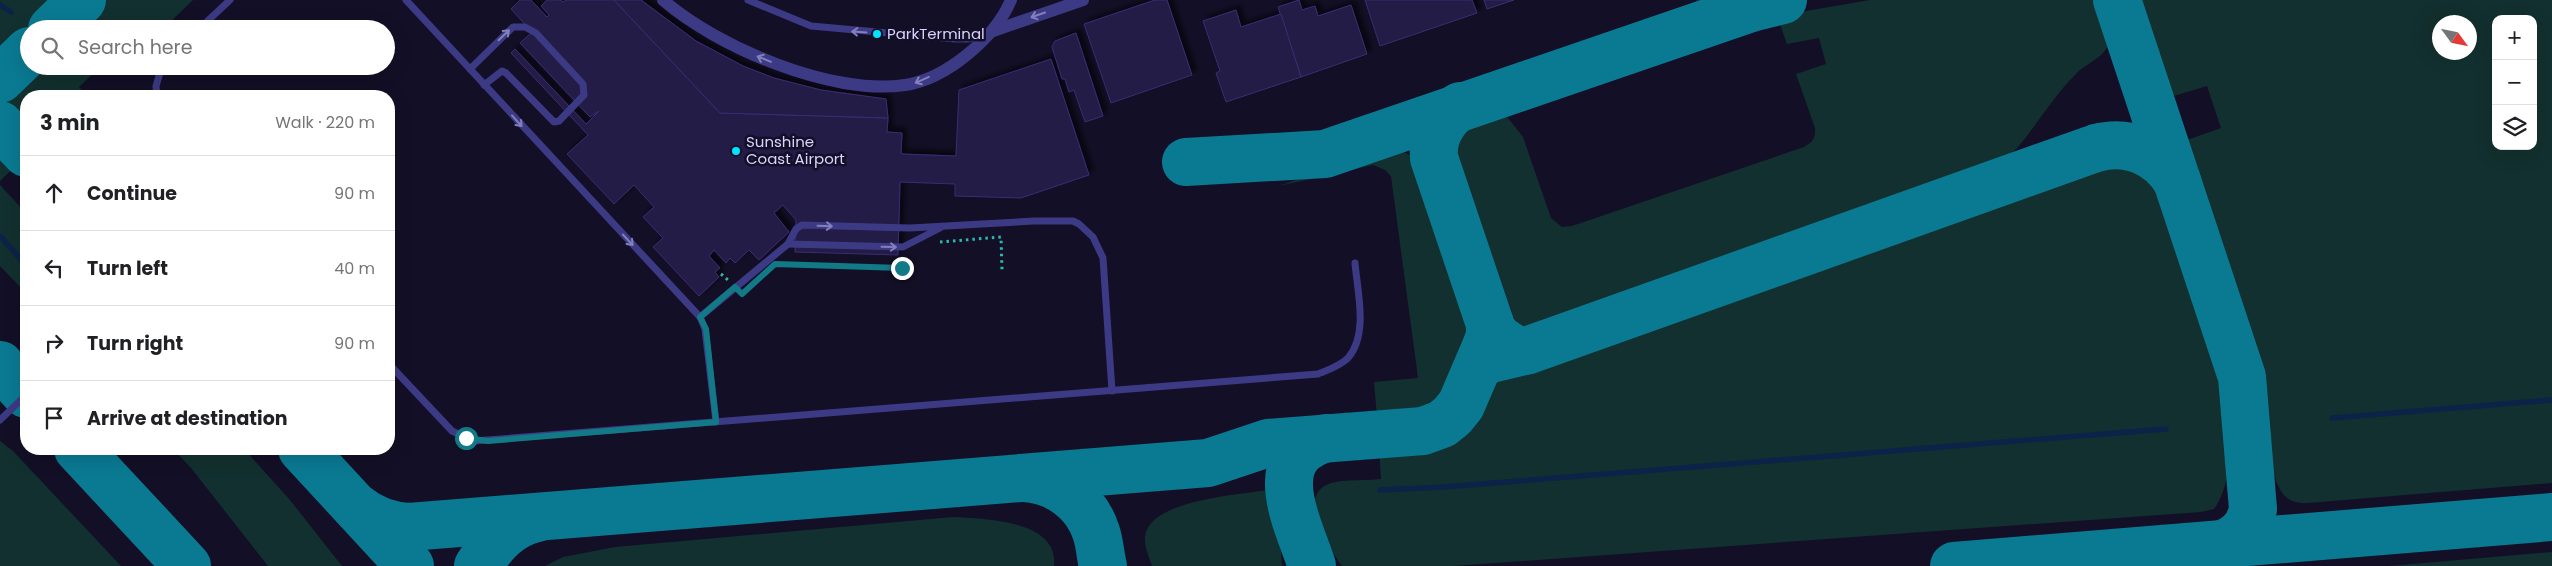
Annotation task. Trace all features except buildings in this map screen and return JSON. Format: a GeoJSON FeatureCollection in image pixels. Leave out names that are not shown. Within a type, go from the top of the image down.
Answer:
{"type":"FeatureCollection","features":[{"type":"Feature","properties":{"kind":"street"},"geometry":{"type":"LineString","coordinates":[[663,0],[691,22],[761,58],[817,76],[875,86],[906,85],[923,80],[965,56],[993,31],[1011,0]]}},
{"type":"Feature","properties":{"kind":"street"},"geometry":{"type":"LineString","coordinates":[[993,31],[1083,0]]}},
{"type":"Feature","properties":{"kind":"lane"},"geometry":{"type":"LineString","coordinates":[[209,20],[230,0]]}},
{"type":"Feature","properties":{"kind":"lane"},"geometry":{"type":"LineString","coordinates":[[406,0],[700,317],[706,329],[716,422]]}},
{"type":"Feature","properties":{"kind":"lane"},"geometry":{"type":"LineString","coordinates":[[748,0],[796,22],[826,29],[955,39],[969,39],[993,31]]}},
{"type":"Feature","properties":{"kind":"lane"},"geometry":{"type":"LineString","coordinates":[[470,69],[513,27],[525,27],[536,33],[583,84],[584,95],[559,121],[554,122],[506,72],[496,73],[484,85]]}},
{"type":"Feature","properties":{"kind":"lane"},"geometry":{"type":"LineString","coordinates":[[156,90],[159,75]]}},
{"type":"Feature","properties":{"kind":"lane"},"geometry":{"type":"LineString","coordinates":[[700,317],[788,244],[796,229],[802,225],[910,228],[1034,221],[1073,221],[1093,237],[1103,258],[1112,391]]}},
{"type":"Feature","properties":{"kind":"lane"},"geometry":{"type":"LineString","coordinates":[[788,244],[903,247],[942,226]]}},
{"type":"Feature","properties":{"kind":"lane"},"geometry":{"type":"LineString","coordinates":[[395,370],[452,431],[474,441],[1318,374],[1337,366],[1348,357],[1357,341],[1360,312],[1355,262]]}},
{"type":"Feature","properties":{"kind":"lane"},"geometry":{"type":"LineString","coordinates":[[0,420],[20,401]]}},
{"type":"Feature","properties":{"kind":"path"},"geometry":{"type":"LineString","coordinates":[[937,242],[1001,238],[1002,270]]}},
{"type":"Feature","properties":{"kind":"path"},"geometry":{"type":"LineString","coordinates":[[775,264],[902,268],[903,255],[911,252]]}},
{"type":"Feature","properties":{"kind":"path"},"geometry":{"type":"LineString","coordinates":[[721,274],[735,287]]}},
{"type":"Feature","properties":{"kind":"green space"},"geometry":{"type":"Polygon","coordinates":[[[0,0],[59,0],[43,20],[20,20],[20,43],[0,62],[0,0]]]}},
{"type":"Feature","properties":{"kind":"green space"},"geometry":{"type":"Polygon","coordinates":[[[98,0],[193,0],[172,20],[77,20],[98,0]]]}},
{"type":"Feature","properties":{"kind":"green space"},"geometry":{"type":"Polygon","coordinates":[[[1870,0],[2099,0],[2110,40],[2105,51],[2076,74],[2025,139],[2003,163],[1990,173],[1540,332],[1517,330],[1507,322],[1450,159],[1452,137],[1463,123],[1471,118],[1500,108],[1523,137],[1551,218],[1562,227],[1572,226],[1804,147],[1813,140],[1815,128],[1796,74],[1826,64],[1819,38],[1787,44],[1777,16],[1870,0]]]}},
{"type":"Feature","properties":{"kind":"green space"},"geometry":{"type":"Polygon","coordinates":[[[2132,0],[2552,0],[2552,483],[2308,503],[2294,502],[2286,497],[2279,488],[2274,475],[2259,378],[2181,142],[2221,128],[2207,86],[2167,98],[2132,0]]]}},
{"type":"Feature","properties":{"kind":"green space"},"geometry":{"type":"Polygon","coordinates":[[[22,75],[92,75],[79,87],[82,90],[20,90],[20,127],[5,103],[12,86],[22,75]]]}},
{"type":"Feature","properties":{"kind":"green space"},"geometry":{"type":"Polygon","coordinates":[[[0,141],[20,162],[0,181],[0,141]]]}},
{"type":"Feature","properties":{"kind":"green space"},"geometry":{"type":"Polygon","coordinates":[[[1385,148],[1397,149],[1406,153],[1422,169],[1473,314],[1474,328],[1465,362],[1453,384],[1440,401],[1420,411],[1377,417],[1374,382],[1418,378],[1391,176],[1385,170],[1373,165],[1279,186],[1385,148]]]}},
{"type":"Feature","properties":{"kind":"green space"},"geometry":{"type":"Polygon","coordinates":[[[2108,159],[2130,163],[2146,172],[2165,196],[2206,315],[2218,359],[2226,403],[2230,444],[2226,480],[2214,509],[2201,512],[1454,566],[1342,566],[1323,535],[1315,510],[1315,498],[1320,489],[1337,482],[1381,479],[1379,448],[1424,444],[1439,441],[1452,435],[1462,427],[1471,414],[1492,373],[2090,162],[2108,159]]]}},
{"type":"Feature","properties":{"kind":"green space"},"geometry":{"type":"Polygon","coordinates":[[[0,185],[20,207],[20,287],[0,266],[0,185]]]}},
{"type":"Feature","properties":{"kind":"green space"},"geometry":{"type":"Polygon","coordinates":[[[0,441],[13,451],[121,566],[0,566],[0,441]]]}},
{"type":"Feature","properties":{"kind":"green space"},"geometry":{"type":"Polygon","coordinates":[[[179,455],[249,455],[290,500],[342,566],[268,566],[179,455]]]}},
{"type":"Feature","properties":{"kind":"green space"},"geometry":{"type":"Polygon","coordinates":[[[1267,490],[1280,541],[1282,566],[1152,566],[1146,548],[1145,536],[1150,524],[1162,514],[1197,501],[1267,490]]]}},
{"type":"Feature","properties":{"kind":"green space"},"geometry":{"type":"Polygon","coordinates":[[[953,517],[1001,521],[1033,531],[1045,539],[1052,551],[1054,566],[545,566],[563,557],[615,547],[953,517]]]}},
{"type":"Feature","properties":{"kind":"green space"},"geometry":{"type":"Polygon","coordinates":[[[2552,552],[2552,566],[2389,566],[2552,552]]]}},
{"type":"Feature","properties":{"kind":"waterway"},"geometry":{"type":"LineString","coordinates":[[0,5],[11,12]]}},
{"type":"Feature","properties":{"kind":"waterway"},"geometry":{"type":"LineString","coordinates":[[0,236],[20,258]]}},
{"type":"Feature","properties":{"kind":"waterway"},"geometry":{"type":"LineString","coordinates":[[2332,418],[2552,400]]}},
{"type":"Feature","properties":{"kind":"waterway"},"geometry":{"type":"LineString","coordinates":[[1380,490],[1444,487],[2166,429]]}},
{"type":"Feature","properties":{"kind":"taxiway"},"geometry":{"type":"LineString","coordinates":[[61,20],[82,0]]}},
{"type":"Feature","properties":{"kind":"taxiway"},"geometry":{"type":"LineString","coordinates":[[1186,162],[1325,154],[1751,8],[1783,0]]}},
{"type":"Feature","properties":{"kind":"taxiway"},"geometry":{"type":"LineString","coordinates":[[2117,0],[2242,377],[2253,509],[2252,515],[2243,531],[2234,539],[2222,544]]}},
{"type":"Feature","properties":{"kind":"taxiway"},"geometry":{"type":"LineString","coordinates":[[0,79],[20,60]]}},
{"type":"Feature","properties":{"kind":"taxiway"},"geometry":{"type":"LineString","coordinates":[[1460,106],[1443,122],[1435,142],[1434,158],[1492,330],[1499,339],[1511,347]]}},
{"type":"Feature","properties":{"kind":"taxiway"},"geometry":{"type":"LineString","coordinates":[[0,125],[20,147]]}},
{"type":"Feature","properties":{"kind":"taxiway"},"geometry":{"type":"LineString","coordinates":[[1479,365],[1490,359],[1529,350],[2096,148],[2120,145],[2143,151],[2162,163],[2177,181]]}},
{"type":"Feature","properties":{"kind":"taxiway"},"geometry":{"type":"LineString","coordinates":[[356,507],[381,522],[409,527],[1208,463],[1268,443],[1423,431],[1442,424],[1461,405],[1490,336],[1490,324]]}},
{"type":"Feature","properties":{"kind":"taxiway"},"geometry":{"type":"LineString","coordinates":[[0,365],[20,387]]}},
{"type":"Feature","properties":{"kind":"taxiway"},"geometry":{"type":"LineString","coordinates":[[1312,566],[1293,511],[1290,475],[1295,460],[1307,447],[1327,438]]}},
{"type":"Feature","properties":{"kind":"taxiway"},"geometry":{"type":"LineString","coordinates":[[84,455],[187,566]]}},
{"type":"Feature","properties":{"kind":"taxiway"},"geometry":{"type":"LineString","coordinates":[[308,455],[410,566]]}},
{"type":"Feature","properties":{"kind":"taxiway"},"geometry":{"type":"LineString","coordinates":[[1023,478],[1047,482],[1058,487],[1077,502],[1085,511],[1096,532],[1103,566]]}},
{"type":"Feature","properties":{"kind":"taxiway"},"geometry":{"type":"LineString","coordinates":[[1954,566],[2552,517]]}},
{"type":"Feature","properties":{"kind":"taxiway"},"geometry":{"type":"LineString","coordinates":[[478,566],[496,542],[510,530],[537,518]]}},
{"type":"Feature","properties":{"kind":"place","name":"ParkTerminal"},"geometry":{"type":"Point","coordinates":[877,34]}},
{"type":"Feature","properties":{"kind":"place","name":"Sunshine Coast Airport"},"geometry":{"type":"Point","coordinates":[736,151]}},
{"type":"Feature","properties":{"kind":"route"},"geometry":{"type":"LineString","coordinates":[[466,438],[474,441],[488,441],[716,422],[706,329],[700,317],[735,287],[742,294],[775,264],[902,268]]}}]}
